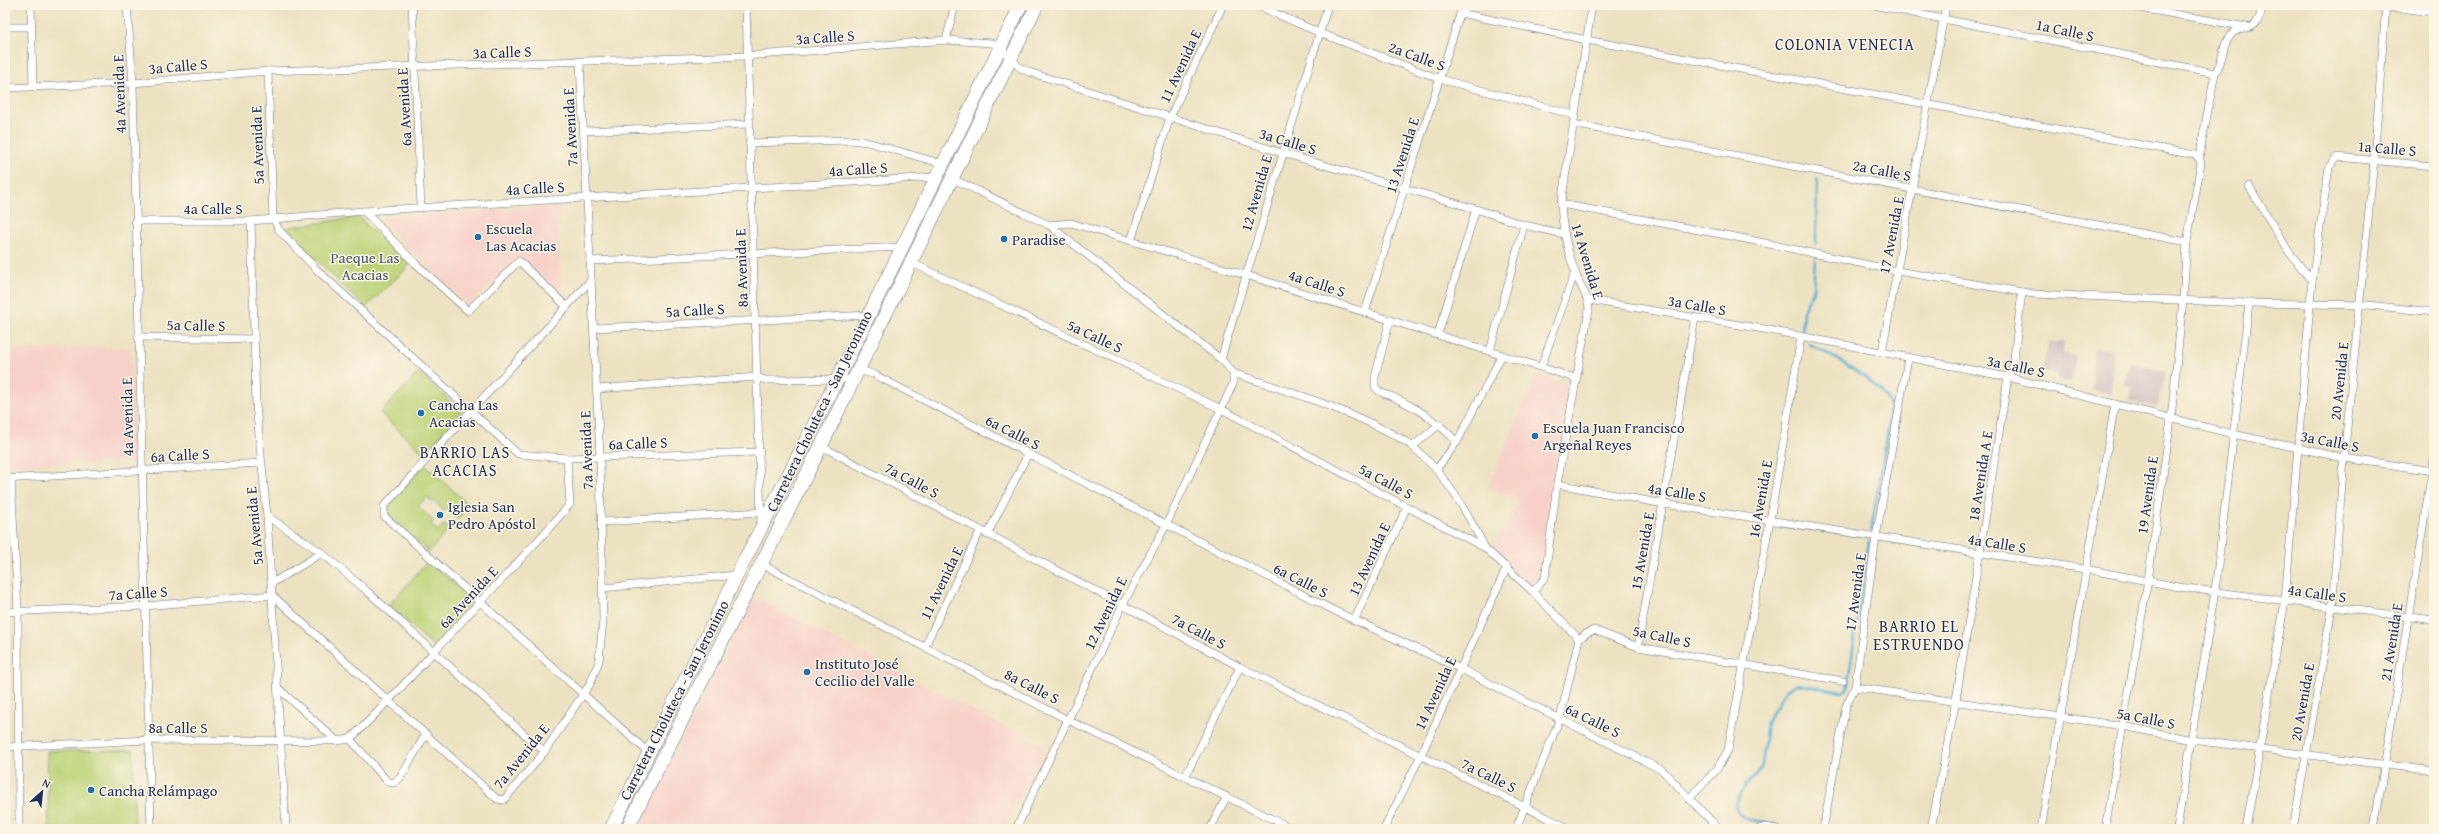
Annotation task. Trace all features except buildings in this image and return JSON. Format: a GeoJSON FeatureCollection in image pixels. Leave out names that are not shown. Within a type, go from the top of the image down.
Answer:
{"type":"FeatureCollection","features":[{"type":"Feature","properties":{"kind":"highway","name":"Carretera Choluteca - San Jeronimo"},"geometry":{"type":"LineString","coordinates":[[611,829],[650,754],[737,575],[870,315],[1021,5]]}},
{"type":"Feature","properties":{"kind":"highway","name":"Carretera Choluteca - San Jeronimo"},"geometry":{"type":"LineString","coordinates":[[627,829],[821,446],[1037,5]]}},
{"type":"Feature","properties":{"kind":"street"},"geometry":{"type":"LineString","coordinates":[[31,5],[33,86]]}},
{"type":"Feature","properties":{"kind":"street","name":"4a Avenida E"},"geometry":{"type":"LineString","coordinates":[[127,5],[133,83],[144,606],[151,829]]}},
{"type":"Feature","properties":{"kind":"street","name":"6a Avenida E"},"geometry":{"type":"LineString","coordinates":[[412,5],[421,208]]}},
{"type":"Feature","properties":{"kind":"street","name":"8a Avenida E"},"geometry":{"type":"LineString","coordinates":[[746,5],[748,124],[752,190],[760,452],[760,531]]}},
{"type":"Feature","properties":{"kind":"street"},"geometry":{"type":"LineString","coordinates":[[946,40],[955,5]]}},
{"type":"Feature","properties":{"kind":"street","name":"11 Avenida E"},"geometry":{"type":"LineString","coordinates":[[1131,241],[1170,117],[1223,5]]}},
{"type":"Feature","properties":{"kind":"street","name":"2a Calle S"},"geometry":{"type":"LineString","coordinates":[[1256,5],[1320,33],[1440,79],[1574,115]]}},
{"type":"Feature","properties":{"kind":"street","name":"12 Avenida E"},"geometry":{"type":"LineString","coordinates":[[1221,359],[1282,153],[1328,5]]}},
{"type":"Feature","properties":{"kind":"street","name":"13 Avenida E"},"geometry":{"type":"LineString","coordinates":[[1365,312],[1463,5]]}},
{"type":"Feature","properties":{"kind":"street","name":"14 Avenida E"},"geometry":{"type":"LineString","coordinates":[[1533,592],[1545,578],[1557,484],[1589,300],[1575,272],[1564,234],[1561,204],[1592,5]]}},
{"type":"Feature","properties":{"kind":"street","name":"1a Calle S"},"geometry":{"type":"LineString","coordinates":[[1873,5],[2214,73]]}},
{"type":"Feature","properties":{"kind":"street","name":"17 Avenida E"},"geometry":{"type":"LineString","coordinates":[[1882,352],[1929,105],[1946,5]]}},
{"type":"Feature","properties":{"kind":"street"},"geometry":{"type":"LineString","coordinates":[[2123,5],[2249,28]]}},
{"type":"Feature","properties":{"kind":"street"},"geometry":{"type":"LineString","coordinates":[[2214,73],[2220,67],[2226,43],[2231,35],[2249,28],[2259,22],[2263,5]]}},
{"type":"Feature","properties":{"kind":"street"},"geometry":{"type":"LineString","coordinates":[[2370,5],[2434,12]]}},
{"type":"Feature","properties":{"kind":"street","name":"20 Avenida E"},"geometry":{"type":"LineString","coordinates":[[2293,829],[2332,609],[2344,458],[2374,160],[2386,6]]}},
{"type":"Feature","properties":{"kind":"street"},"geometry":{"type":"LineString","coordinates":[[1460,13],[1586,40],[2195,154],[2200,161]]}},
{"type":"Feature","properties":{"kind":"street"},"geometry":{"type":"LineString","coordinates":[[5,27],[32,27]]}},
{"type":"Feature","properties":{"kind":"street","name":"3a Calle S"},"geometry":{"type":"LineString","coordinates":[[5,88],[133,83],[268,71],[580,63],[746,56],[946,40],[983,42],[1000,47],[1010,58],[1029,72],[1282,153],[1476,209],[1524,225],[1564,234]]}},
{"type":"Feature","properties":{"kind":"street","name":"7a Avenida E"},"geometry":{"type":"LineString","coordinates":[[426,734],[497,799],[504,800],[545,751],[590,684],[599,661],[603,620],[600,457],[580,63]]}},
{"type":"Feature","properties":{"kind":"street","name":"5a Avenida E"},"geometry":{"type":"LineString","coordinates":[[268,71],[273,218]]}},
{"type":"Feature","properties":{"kind":"street","name":"19 Avenida E"},"geometry":{"type":"LineString","coordinates":[[2105,829],[2148,580],[2171,419],[2184,300],[2187,242],[2214,73]]}},
{"type":"Feature","properties":{"kind":"street"},"geometry":{"type":"LineString","coordinates":[[583,132],[748,124]]}},
{"type":"Feature","properties":{"kind":"street","name":"2a Calle S"},"geometry":{"type":"LineString","coordinates":[[1573,124],[2187,242]]}},
{"type":"Feature","properties":{"kind":"street"},"geometry":{"type":"LineString","coordinates":[[749,143],[850,140],[866,142],[943,164]]}},
{"type":"Feature","properties":{"kind":"street","name":"1a Calle S"},"geometry":{"type":"LineString","coordinates":[[2312,281],[2329,167],[2337,157],[2434,166]]}},
{"type":"Feature","properties":{"kind":"street","name":"4a Calle S"},"geometry":{"type":"LineString","coordinates":[[135,221],[251,221],[364,211],[752,190],[936,177]]}},
{"type":"Feature","properties":{"kind":"street"},"geometry":{"type":"LineString","coordinates":[[951,178],[1049,225],[1221,359],[1233,373],[1339,409],[1390,432],[1413,446],[1436,470],[1462,502],[1485,548]]}},
{"type":"Feature","properties":{"kind":"street"},"geometry":{"type":"LineString","coordinates":[[2246,829],[2285,601],[2312,281],[2289,252],[2249,186]]}},
{"type":"Feature","properties":{"kind":"street"},"geometry":{"type":"LineString","coordinates":[[1561,204],[1741,238],[1897,271],[2034,294],[2249,303],[2360,305],[2434,312]]}},
{"type":"Feature","properties":{"kind":"street"},"geometry":{"type":"LineString","coordinates":[[1438,334],[1476,209]]}},
{"type":"Feature","properties":{"kind":"street"},"geometry":{"type":"LineString","coordinates":[[364,211],[415,264],[468,311],[519,261],[567,306]]}},
{"type":"Feature","properties":{"kind":"street"},"geometry":{"type":"LineString","coordinates":[[273,218],[279,230],[316,269],[471,412]]}},
{"type":"Feature","properties":{"kind":"street","name":"5a Avenida E"},"geometry":{"type":"LineString","coordinates":[[251,221],[254,339],[261,463],[272,583],[286,829]]}},
{"type":"Feature","properties":{"kind":"street","name":"4a Calle S"},"geometry":{"type":"LineString","coordinates":[[1049,225],[1071,223],[1246,274],[1575,378]]}},
{"type":"Feature","properties":{"kind":"street"},"geometry":{"type":"LineString","coordinates":[[1490,351],[1524,225]]}},
{"type":"Feature","properties":{"kind":"street"},"geometry":{"type":"LineString","coordinates":[[590,261],[903,247]]}},
{"type":"Feature","properties":{"kind":"street","name":"5a Calle S"},"geometry":{"type":"LineString","coordinates":[[910,262],[1221,409],[1485,548],[1533,592],[1579,639],[1587,632],[1594,630],[1638,647],[1743,666],[1843,681]]}},
{"type":"Feature","properties":{"kind":"street"},"geometry":{"type":"LineString","coordinates":[[1541,367],[1575,272]]}},
{"type":"Feature","properties":{"kind":"street"},"geometry":{"type":"LineString","coordinates":[[591,280],[384,506],[382,512],[384,516],[650,754]]}},
{"type":"Feature","properties":{"kind":"street","name":"18 Avenida A E"},"geometry":{"type":"LineString","coordinates":[[1931,829],[1956,700],[1981,553],[2008,377],[2013,366],[2022,292]]}},
{"type":"Feature","properties":{"kind":"street","name":"3a Calle S"},"geometry":{"type":"LineString","coordinates":[[1589,300],[1801,337],[2008,377],[2233,434],[2344,458],[2433,471]]}},
{"type":"Feature","properties":{"kind":"street"},"geometry":{"type":"LineString","coordinates":[[2177,829],[2215,591],[2249,303]]}},
{"type":"Feature","properties":{"kind":"street","name":"5a Calle S"},"geometry":{"type":"LineString","coordinates":[[594,328],[870,315]]}},
{"type":"Feature","properties":{"kind":"street","name":"15 Avenida E"},"geometry":{"type":"LineString","coordinates":[[1638,647],[1664,504],[1695,318]]}},
{"type":"Feature","properties":{"kind":"street"},"geometry":{"type":"LineString","coordinates":[[1390,320],[1375,377],[1375,387],[1380,392],[1428,415],[1440,424],[1457,442]]}},
{"type":"Feature","properties":{"kind":"street","name":"5a Calle S"},"geometry":{"type":"LineString","coordinates":[[138,337],[254,339]]}},
{"type":"Feature","properties":{"kind":"street","name":"16 Avenida E"},"geometry":{"type":"LineString","coordinates":[[1689,798],[1717,769],[1728,750],[1770,520],[1801,337]]}},
{"type":"Feature","properties":{"kind":"street"},"geometry":{"type":"LineString","coordinates":[[1436,470],[1457,442],[1502,354]]}},
{"type":"Feature","properties":{"kind":"street","name":"17 Avenida E"},"geometry":{"type":"LineString","coordinates":[[1823,829],[1846,706],[1855,686],[1876,537],[1908,358]]}},
{"type":"Feature","properties":{"kind":"street","name":"12 Avenida E"},"geometry":{"type":"LineString","coordinates":[[1016,829],[1123,604],[1166,525],[1233,384],[1233,373]]}},
{"type":"Feature","properties":{"kind":"street","name":"6a Calle S"},"geometry":{"type":"LineString","coordinates":[[597,389],[757,378],[765,380],[826,380],[872,374],[1354,621],[1461,669],[1662,770],[1719,829]]}},
{"type":"Feature","properties":{"kind":"street"},"geometry":{"type":"LineString","coordinates":[[2041,829],[2085,569],[2115,404]]}},
{"type":"Feature","properties":{"kind":"street","name":"6a Calle S"},"geometry":{"type":"LineString","coordinates":[[471,412],[518,454],[567,458],[760,452]]}},
{"type":"Feature","properties":{"kind":"street"},"geometry":{"type":"LineString","coordinates":[[1413,446],[1440,424]]}},
{"type":"Feature","properties":{"kind":"street","name":"7a Calle S"},"geometry":{"type":"LineString","coordinates":[[821,446],[987,535],[1123,604],[1240,667],[1570,829]]}},
{"type":"Feature","properties":{"kind":"street"},"geometry":{"type":"LineString","coordinates":[[987,535],[1028,454]]}},
{"type":"Feature","properties":{"kind":"street","name":"6a Avenida E"},"geometry":{"type":"LineString","coordinates":[[350,739],[390,701],[480,602],[526,555],[570,504],[567,458]]}},
{"type":"Feature","properties":{"kind":"street","name":"21 Avenida E"},"geometry":{"type":"LineString","coordinates":[[2374,829],[2434,459]]}},
{"type":"Feature","properties":{"kind":"street","name":"6a Calle S"},"geometry":{"type":"LineString","coordinates":[[8,478],[261,463]]}},
{"type":"Feature","properties":{"kind":"street"},"geometry":{"type":"LineString","coordinates":[[8,478],[18,611],[17,746],[19,829]]}},
{"type":"Feature","properties":{"kind":"street","name":"4a Calle S"},"geometry":{"type":"LineString","coordinates":[[1557,484],[1664,504],[2085,569],[2179,587],[2285,601],[2332,609],[2434,620]]}},
{"type":"Feature","properties":{"kind":"street","name":"13 Avenida E"},"geometry":{"type":"LineString","coordinates":[[1354,621],[1408,507]]}},
{"type":"Feature","properties":{"kind":"street"},"geometry":{"type":"LineString","coordinates":[[602,522],[761,512]]}},
{"type":"Feature","properties":{"kind":"street"},"geometry":{"type":"LineString","coordinates":[[267,516],[322,553],[435,652],[535,744],[545,751]]}},
{"type":"Feature","properties":{"kind":"street","name":"11 Avenida E"},"geometry":{"type":"LineString","coordinates":[[925,646],[980,531]]}},
{"type":"Feature","properties":{"kind":"street"},"geometry":{"type":"LineString","coordinates":[[272,583],[322,553]]}},
{"type":"Feature","properties":{"kind":"street","name":"8a Calle S"},"geometry":{"type":"LineString","coordinates":[[761,564],[1068,720],[1226,798],[1293,829]]}},
{"type":"Feature","properties":{"kind":"street","name":"14 Avenida E"},"geometry":{"type":"LineString","coordinates":[[1384,829],[1421,755],[1507,567]]}},
{"type":"Feature","properties":{"kind":"street"},"geometry":{"type":"LineString","coordinates":[[603,588],[737,575]]}},
{"type":"Feature","properties":{"kind":"street"},"geometry":{"type":"LineString","coordinates":[[272,594],[426,734],[400,778],[394,783],[388,782],[350,739]]}},
{"type":"Feature","properties":{"kind":"street","name":"7a Calle S"},"geometry":{"type":"LineString","coordinates":[[5,612],[144,606],[272,594]]}},
{"type":"Feature","properties":{"kind":"street"},"geometry":{"type":"LineString","coordinates":[[1516,829],[1560,718],[1579,639]]}},
{"type":"Feature","properties":{"kind":"street"},"geometry":{"type":"LineString","coordinates":[[1185,777],[1240,667]]}},
{"type":"Feature","properties":{"kind":"street","name":"5a Calle S"},"geometry":{"type":"LineString","coordinates":[[1855,686],[2123,726],[2192,740],[2260,749],[2306,753],[2384,766],[2434,770]]}},
{"type":"Feature","properties":{"kind":"street"},"geometry":{"type":"LineString","coordinates":[[278,688],[337,741]]}},
{"type":"Feature","properties":{"kind":"street","name":"8a Calle S"},"geometry":{"type":"LineString","coordinates":[[5,747],[148,740],[281,742],[337,741],[350,739]]}},
{"type":"Feature","properties":{"kind":"street"},"geometry":{"type":"LineString","coordinates":[[1210,829],[1226,798]]}},
{"type":"Feature","properties":{"kind":"street"},"geometry":{"type":"LineString","coordinates":[[1759,829],[1765,827],[1777,829]]}},
{"type":"Feature","properties":{"kind":"shaded area","name":"Escuela Las Acacias"},"geometry":{"type":"Polygon","coordinates":[[[558,205],[561,295],[520,256],[469,305],[378,218],[558,205]]]}},
{"type":"Feature","properties":{"kind":"shaded area"},"geometry":{"type":"Polygon","coordinates":[[[2064,341],[2063,353],[2076,357],[2072,382],[2058,381],[2057,374],[2042,371],[2049,342],[2064,341]]]}},
{"type":"Feature","properties":{"kind":"shaded area"},"geometry":{"type":"Polygon","coordinates":[[[131,347],[134,462],[5,465],[5,350],[131,347]]]}},
{"type":"Feature","properties":{"kind":"shaded area"},"geometry":{"type":"Polygon","coordinates":[[[2093,348],[2113,350],[2112,394],[2092,390],[2093,348]]]}},
{"type":"Feature","properties":{"kind":"shaded area"},"geometry":{"type":"Polygon","coordinates":[[[2130,363],[2166,372],[2157,408],[2129,401],[2132,387],[2125,385],[2130,363]]]}},
{"type":"Feature","properties":{"kind":"shaded area","name":"Escuela Juan Francisco Argeñal Reyes"},"geometry":{"type":"Polygon","coordinates":[[[1536,375],[1569,385],[1549,499],[1542,574],[1532,584],[1491,547],[1512,518],[1518,500],[1488,487],[1536,375]]]}},
{"type":"Feature","properties":{"kind":"shaded area","name":"Instituto José Cecilio del Valle"},"geometry":{"type":"Polygon","coordinates":[[[753,597],[1046,748],[1004,829],[637,829],[753,597]]]}},
{"type":"Feature","properties":{"kind":"green space","name":"Paeque Las Acacias"},"geometry":{"type":"Polygon","coordinates":[[[358,217],[410,265],[365,308],[285,228],[358,217]]]}},
{"type":"Feature","properties":{"kind":"green space","name":"Cancha Las Acacias"},"geometry":{"type":"Polygon","coordinates":[[[419,372],[461,412],[424,454],[380,413],[419,372]]]}},
{"type":"Feature","properties":{"kind":"green space"},"geometry":{"type":"Polygon","coordinates":[[[425,465],[470,506],[458,519],[447,508],[443,511],[435,501],[433,503],[427,497],[418,506],[433,521],[431,524],[437,531],[444,524],[449,529],[429,552],[388,515],[390,504],[425,465]]]}},
{"type":"Feature","properties":{"kind":"green space"},"geometry":{"type":"Polygon","coordinates":[[[428,561],[473,600],[433,646],[389,605],[428,561]]]}},
{"type":"Feature","properties":{"kind":"green space","name":"Cancha Relámpago"},"geometry":{"type":"Polygon","coordinates":[[[133,750],[135,829],[49,829],[47,751],[133,750]]]}},
{"type":"Feature","properties":{"kind":"waterway"},"geometry":{"type":"LineString","coordinates":[[1816,243],[1817,179]]}},
{"type":"Feature","properties":{"kind":"waterway"},"geometry":{"type":"LineString","coordinates":[[1802,330],[1803,311],[1813,291],[1815,259]]}},
{"type":"Feature","properties":{"kind":"waterway"},"geometry":{"type":"LineString","coordinates":[[1810,344],[1842,362],[1867,379],[1886,397],[1890,405],[1890,417],[1871,531]]}},
{"type":"Feature","properties":{"kind":"waterway"},"geometry":{"type":"LineString","coordinates":[[1778,826],[1771,823],[1742,817],[1735,805],[1745,786],[1755,777],[1762,766],[1767,722],[1786,690],[1797,684],[1842,692],[1847,689],[1869,540]]}},
{"type":"Feature","properties":{"kind":"place","name":"Escuela Las Acacias"},"geometry":{"type":"Point","coordinates":[478,237]}},
{"type":"Feature","properties":{"kind":"place","name":"Paradise"},"geometry":{"type":"Point","coordinates":[1004,239]}},
{"type":"Feature","properties":{"kind":"place","name":"Cancha Las Acacias"},"geometry":{"type":"Point","coordinates":[421,413]}},
{"type":"Feature","properties":{"kind":"place","name":"Escuela Juan Francisco Argeñal Reyes"},"geometry":{"type":"Point","coordinates":[1535,436]}},
{"type":"Feature","properties":{"kind":"place","name":"Iglesia San Pedro Apóstol"},"geometry":{"type":"Point","coordinates":[440,515]}},
{"type":"Feature","properties":{"kind":"place","name":"Instituto José Cecilio del Valle"},"geometry":{"type":"Point","coordinates":[807,672]}},
{"type":"Feature","properties":{"kind":"place","name":"Cancha Relámpago"},"geometry":{"type":"Point","coordinates":[91,790]}},
{"type":"Feature","properties":{"kind":"district","name":"COLONIA VENECIA"},"geometry":{"type":"Point","coordinates":[1845,44]}},
{"type":"Feature","properties":{"kind":"district","name":"BARRIO LAS ACACIAS"},"geometry":{"type":"Point","coordinates":[465,461]}},
{"type":"Feature","properties":{"kind":"district","name":"BARRIO EL ESTRUENDO"},"geometry":{"type":"Point","coordinates":[1919,635]}}]}
